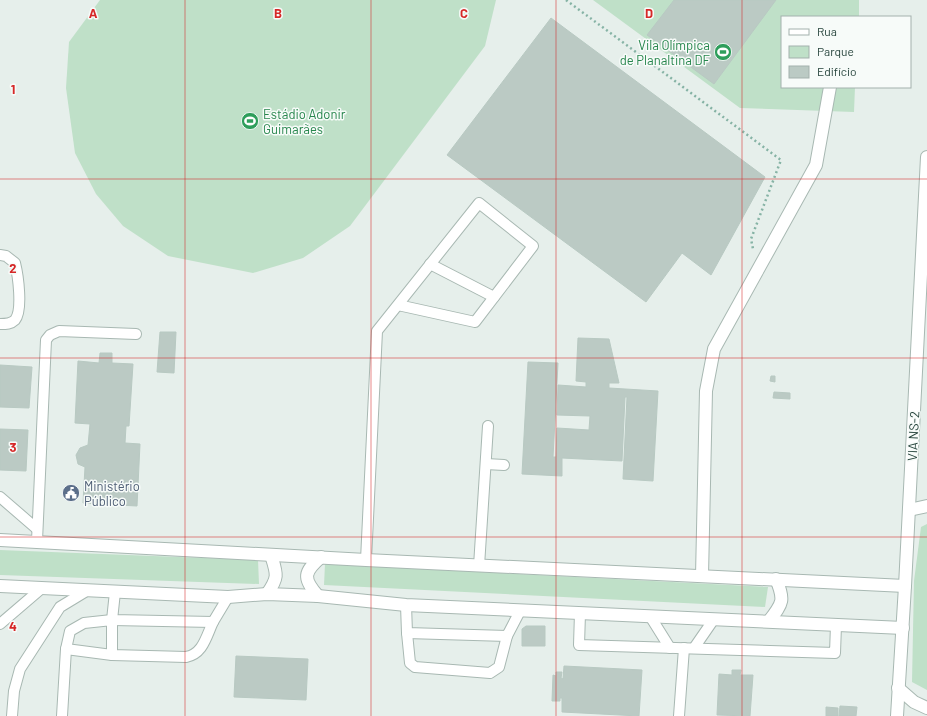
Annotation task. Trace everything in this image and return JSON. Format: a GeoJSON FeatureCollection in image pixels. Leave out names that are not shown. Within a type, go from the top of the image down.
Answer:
{"type":"FeatureCollection","features":[{"type":"Feature","properties":{"kind":"street"},"geometry":{"type":"LineString","coordinates":[[702,576],[706,391],[714,349],[816,165],[830,88]]}},
{"type":"Feature","properties":{"kind":"street","name":"VIA NS-2"},"geometry":{"type":"LineString","coordinates":[[897,716],[903,628],[927,157]]}},
{"type":"Feature","properties":{"kind":"street"},"geometry":{"type":"LineString","coordinates":[[909,510],[927,506]]}},
{"type":"Feature","properties":{"kind":"street"},"geometry":{"type":"LineString","coordinates":[[0,540],[479,566],[905,586]]}},
{"type":"Feature","properties":{"kind":"street"},"geometry":{"type":"LineString","coordinates":[[267,594],[277,575],[271,555]]}},
{"type":"Feature","properties":{"kind":"street"},"geometry":{"type":"LineString","coordinates":[[318,596],[310,587],[307,578],[308,569],[321,557]]}},
{"type":"Feature","properties":{"kind":"street"},"geometry":{"type":"LineString","coordinates":[[769,621],[782,602],[782,594],[776,579]]}},
{"type":"Feature","properties":{"kind":"street"},"geometry":{"type":"LineString","coordinates":[[0,586],[228,597],[267,594],[318,596],[406,605],[903,628]]}},
{"type":"Feature","properties":{"kind":"street"},"geometry":{"type":"LineString","coordinates":[[898,688],[914,702],[927,708]]}},
{"type":"Feature","properties":{"kind":"lane"},"geometry":{"type":"LineString","coordinates":[[366,560],[377,331],[478,203],[533,246],[475,322],[398,305]]}},
{"type":"Feature","properties":{"kind":"lane"},"geometry":{"type":"LineString","coordinates":[[0,255],[6,256],[15,263],[19,286],[18,312],[15,320],[9,324],[0,324]]}},
{"type":"Feature","properties":{"kind":"lane"},"geometry":{"type":"LineString","coordinates":[[430,264],[494,297]]}},
{"type":"Feature","properties":{"kind":"lane"},"geometry":{"type":"LineString","coordinates":[[37,541],[46,340],[50,335],[59,331],[136,334]]}},
{"type":"Feature","properties":{"kind":"lane"},"geometry":{"type":"LineString","coordinates":[[479,566],[488,426]]}},
{"type":"Feature","properties":{"kind":"lane"},"geometry":{"type":"LineString","coordinates":[[486,464],[504,465]]}},
{"type":"Feature","properties":{"kind":"lane"},"geometry":{"type":"LineString","coordinates":[[0,496],[37,529]]}},
{"type":"Feature","properties":{"kind":"lane"},"geometry":{"type":"LineString","coordinates":[[0,624],[42,588]]}},
{"type":"Feature","properties":{"kind":"lane"},"geometry":{"type":"LineString","coordinates":[[12,716],[14,691],[20,669],[60,606],[88,590]]}},
{"type":"Feature","properties":{"kind":"lane"},"geometry":{"type":"LineString","coordinates":[[112,655],[112,620],[115,592]]}},
{"type":"Feature","properties":{"kind":"lane"},"geometry":{"type":"LineString","coordinates":[[66,648],[112,655],[186,657],[195,655],[202,647],[213,622],[228,597]]}},
{"type":"Feature","properties":{"kind":"lane"},"geometry":{"type":"LineString","coordinates":[[406,605],[410,663],[415,667],[490,673],[499,667],[507,636],[520,611]]}},
{"type":"Feature","properties":{"kind":"lane"},"geometry":{"type":"LineString","coordinates":[[580,613],[579,645],[835,653],[836,625]]}},
{"type":"Feature","properties":{"kind":"lane"},"geometry":{"type":"LineString","coordinates":[[650,616],[670,648]]}},
{"type":"Feature","properties":{"kind":"lane"},"geometry":{"type":"LineString","coordinates":[[679,716],[689,648],[714,619]]}},
{"type":"Feature","properties":{"kind":"lane"},"geometry":{"type":"LineString","coordinates":[[62,716],[66,648],[70,631],[84,623],[112,620],[213,622]]}},
{"type":"Feature","properties":{"kind":"lane"},"geometry":{"type":"LineString","coordinates":[[407,633],[507,636]]}},
{"type":"Feature","properties":{"kind":"path"},"geometry":{"type":"LineString","coordinates":[[566,0],[781,160],[751,239],[758,271]]}},
{"type":"Feature","properties":{"kind":"green space","name":"Estádio Adonir Guimarães"},"geometry":{"type":"Polygon","coordinates":[[[100,0],[496,0],[485,46],[350,226],[303,258],[253,273],[168,256],[123,226],[96,194],[75,153],[66,88],[69,42],[100,0]]]}},
{"type":"Feature","properties":{"kind":"green space","name":"Vila Olímpica de Planaltina DF"},"geometry":{"type":"Polygon","coordinates":[[[593,0],[859,0],[859,16],[781,16],[781,88],[855,88],[854,112],[740,108],[593,0]]]}},
{"type":"Feature","properties":{"kind":"green space"},"geometry":{"type":"Polygon","coordinates":[[[927,524],[927,690],[912,682],[914,581],[921,527],[927,524]]]}},
{"type":"Feature","properties":{"kind":"green space"},"geometry":{"type":"Polygon","coordinates":[[[0,550],[258,560],[259,584],[0,575],[0,550]]]}},
{"type":"Feature","properties":{"kind":"green space"},"geometry":{"type":"Polygon","coordinates":[[[325,564],[768,587],[765,607],[324,585],[325,564]]]}},
{"type":"Feature","properties":{"kind":"building"},"geometry":{"type":"Polygon","coordinates":[[[674,0],[776,0],[714,84],[647,35],[674,0]]]}},
{"type":"Feature","properties":{"kind":"building"},"geometry":{"type":"Polygon","coordinates":[[[551,18],[765,177],[711,275],[682,253],[646,302],[447,155],[551,18]]]}},
{"type":"Feature","properties":{"kind":"building"},"geometry":{"type":"Polygon","coordinates":[[[160,332],[176,332],[174,373],[157,372],[160,332]]]}},
{"type":"Feature","properties":{"kind":"building"},"geometry":{"type":"Polygon","coordinates":[[[578,338],[609,339],[619,383],[609,383],[609,388],[658,391],[653,481],[623,479],[627,397],[625,397],[622,461],[562,458],[562,476],[522,474],[528,362],[558,363],[553,457],[556,457],[557,428],[589,430],[590,416],[557,415],[558,385],[586,387],[586,382],[576,381],[578,338]]]}},
{"type":"Feature","properties":{"kind":"building"},"geometry":{"type":"Polygon","coordinates":[[[100,353],[112,353],[112,363],[133,364],[129,426],[126,426],[125,443],[140,444],[137,506],[83,503],[85,467],[78,464],[76,455],[80,448],[88,445],[90,424],[75,423],[78,361],[99,363],[100,353]]]}},
{"type":"Feature","properties":{"kind":"building"},"geometry":{"type":"Polygon","coordinates":[[[0,365],[32,367],[29,408],[0,407],[0,365]]]}},
{"type":"Feature","properties":{"kind":"building"},"geometry":{"type":"Polygon","coordinates":[[[771,376],[775,376],[775,382],[770,381],[771,376]]]}},
{"type":"Feature","properties":{"kind":"building"},"geometry":{"type":"Polygon","coordinates":[[[774,392],[790,393],[790,399],[773,398],[774,392]]]}},
{"type":"Feature","properties":{"kind":"building"},"geometry":{"type":"Polygon","coordinates":[[[0,429],[28,430],[26,471],[0,470],[0,429]]]}},
{"type":"Feature","properties":{"kind":"building"},"geometry":{"type":"Polygon","coordinates":[[[526,626],[545,626],[545,646],[522,646],[522,629],[526,626]]]}},
{"type":"Feature","properties":{"kind":"building"},"geometry":{"type":"Polygon","coordinates":[[[236,656],[308,659],[306,700],[234,697],[236,656]]]}},
{"type":"Feature","properties":{"kind":"building"},"geometry":{"type":"Polygon","coordinates":[[[564,666],[642,670],[639,716],[562,712],[562,698],[560,698],[560,701],[552,701],[553,675],[556,676],[556,672],[562,672],[561,678],[563,679],[564,666]]]}},
{"type":"Feature","properties":{"kind":"building"},"geometry":{"type":"Polygon","coordinates":[[[732,670],[741,670],[740,675],[753,675],[750,716],[717,715],[719,674],[732,675],[732,670]]]}},
{"type":"Feature","properties":{"kind":"building"},"geometry":{"type":"Polygon","coordinates":[[[840,706],[857,707],[856,716],[839,716],[840,706]]]}},
{"type":"Feature","properties":{"kind":"building"},"geometry":{"type":"Polygon","coordinates":[[[826,707],[838,708],[838,716],[826,716],[826,707]]]}},
{"type":"Feature","properties":{"kind":"place","name":"Vila Olímpica de Planaltina DF"},"geometry":{"type":"Point","coordinates":[723,52]}},
{"type":"Feature","properties":{"kind":"place","name":"Estádio Adonir Guimarães"},"geometry":{"type":"Point","coordinates":[250,121]}},
{"type":"Feature","properties":{"kind":"place","name":"Ministério Público"},"geometry":{"type":"Point","coordinates":[71,493]}}]}
